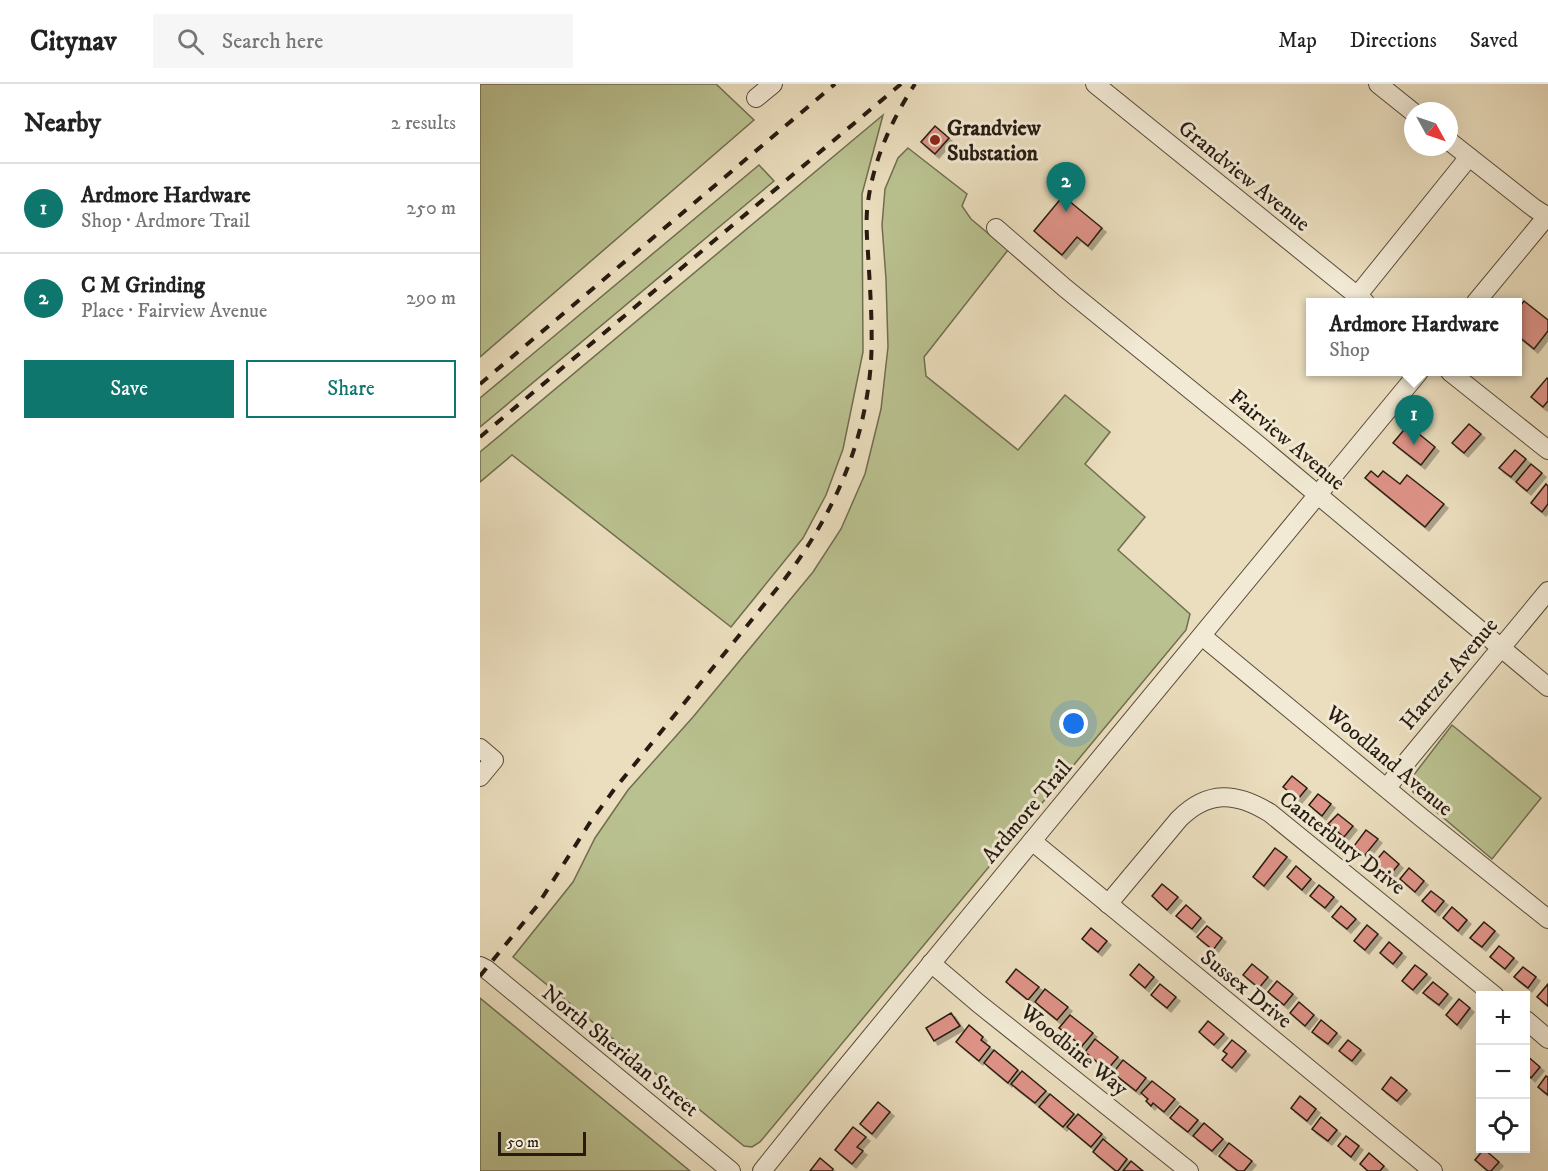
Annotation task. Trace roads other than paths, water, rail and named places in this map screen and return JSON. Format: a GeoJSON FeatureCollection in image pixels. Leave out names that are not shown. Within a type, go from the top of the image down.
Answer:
{"type":"FeatureCollection","features":[{"type":"Feature","properties":{"kind":"street"},"geometry":{"type":"LineString","coordinates":[[756,98],[773,84]]}},
{"type":"Feature","properties":{"kind":"street","name":"Grandview Avenue"},"geometry":{"type":"LineString","coordinates":[[1095,84],[1360,298]]}},
{"type":"Feature","properties":{"kind":"street"},"geometry":{"type":"LineString","coordinates":[[1378,84],[1404,105]]}},
{"type":"Feature","properties":{"kind":"street"},"geometry":{"type":"LineString","coordinates":[[1458,148],[1534,208],[1548,216],[1480,298]]}},
{"type":"Feature","properties":{"kind":"street"},"geometry":{"type":"LineString","coordinates":[[1362,298],[1469,157]]}},
{"type":"Feature","properties":{"kind":"street","name":"Fairview Avenue"},"geometry":{"type":"LineString","coordinates":[[996,228],[1065,288],[1548,687]]}},
{"type":"Feature","properties":{"kind":"street","name":"Ardmore Trail"},"geometry":{"type":"LineString","coordinates":[[762,1171],[1416,376]]}},
{"type":"Feature","properties":{"kind":"street"},"geometry":{"type":"LineString","coordinates":[[1455,376],[1548,450]]}},
{"type":"Feature","properties":{"kind":"street","name":"Hartzer Avenue"},"geometry":{"type":"LineString","coordinates":[[1387,788],[1548,591]]}},
{"type":"Feature","properties":{"kind":"street","name":"Woodland Avenue"},"geometry":{"type":"LineString","coordinates":[[1202,636],[1548,919]]}},
{"type":"Feature","properties":{"kind":"street"},"geometry":{"type":"LineString","coordinates":[[480,748],[494,760],[480,777]]}},
{"type":"Feature","properties":{"kind":"street","name":"Canterbury Drive"},"geometry":{"type":"LineString","coordinates":[[1108,904],[1190,808],[1216,798],[1228,797],[1243,800],[1256,804],[1270,813],[1489,991]]}},
{"type":"Feature","properties":{"kind":"street","name":"Sussex Drive"},"geometry":{"type":"LineString","coordinates":[[1032,841],[1433,1171]]}},
{"type":"Feature","properties":{"kind":"street","name":"Woodbine Way"},"geometry":{"type":"LineString","coordinates":[[931,963],[1189,1171]]}},
{"type":"Feature","properties":{"kind":"street","name":"North Sheridan Street"},"geometry":{"type":"LineString","coordinates":[[480,966],[731,1171]]}},
{"type":"Feature","properties":{"kind":"street"},"geometry":{"type":"LineString","coordinates":[[1530,1023],[1548,1039]]}},
{"type":"Feature","properties":{"kind":"railway"},"geometry":{"type":"LineString","coordinates":[[480,384],[835,84]]}},
{"type":"Feature","properties":{"kind":"railway"},"geometry":{"type":"LineString","coordinates":[[480,437],[901,84]]}},
{"type":"Feature","properties":{"kind":"railway"},"geometry":{"type":"LineString","coordinates":[[480,976],[537,906],[589,824],[613,791],[784,580],[817,530],[844,478],[862,422],[871,362],[867,227],[869,194],[883,145],[915,84]]}},
{"type":"Feature","properties":{"kind":"place","name":"Grandview Substation"},"geometry":{"type":"Point","coordinates":[935,140]}},
{"type":"Feature","properties":{"kind":"place","name":"C M Grinding"},"geometry":{"type":"Point","coordinates":[1066,212]}},
{"type":"Feature","properties":{"kind":"place","name":"Ardmore Hardware"},"geometry":{"type":"Point","coordinates":[1414,445]}}]}
